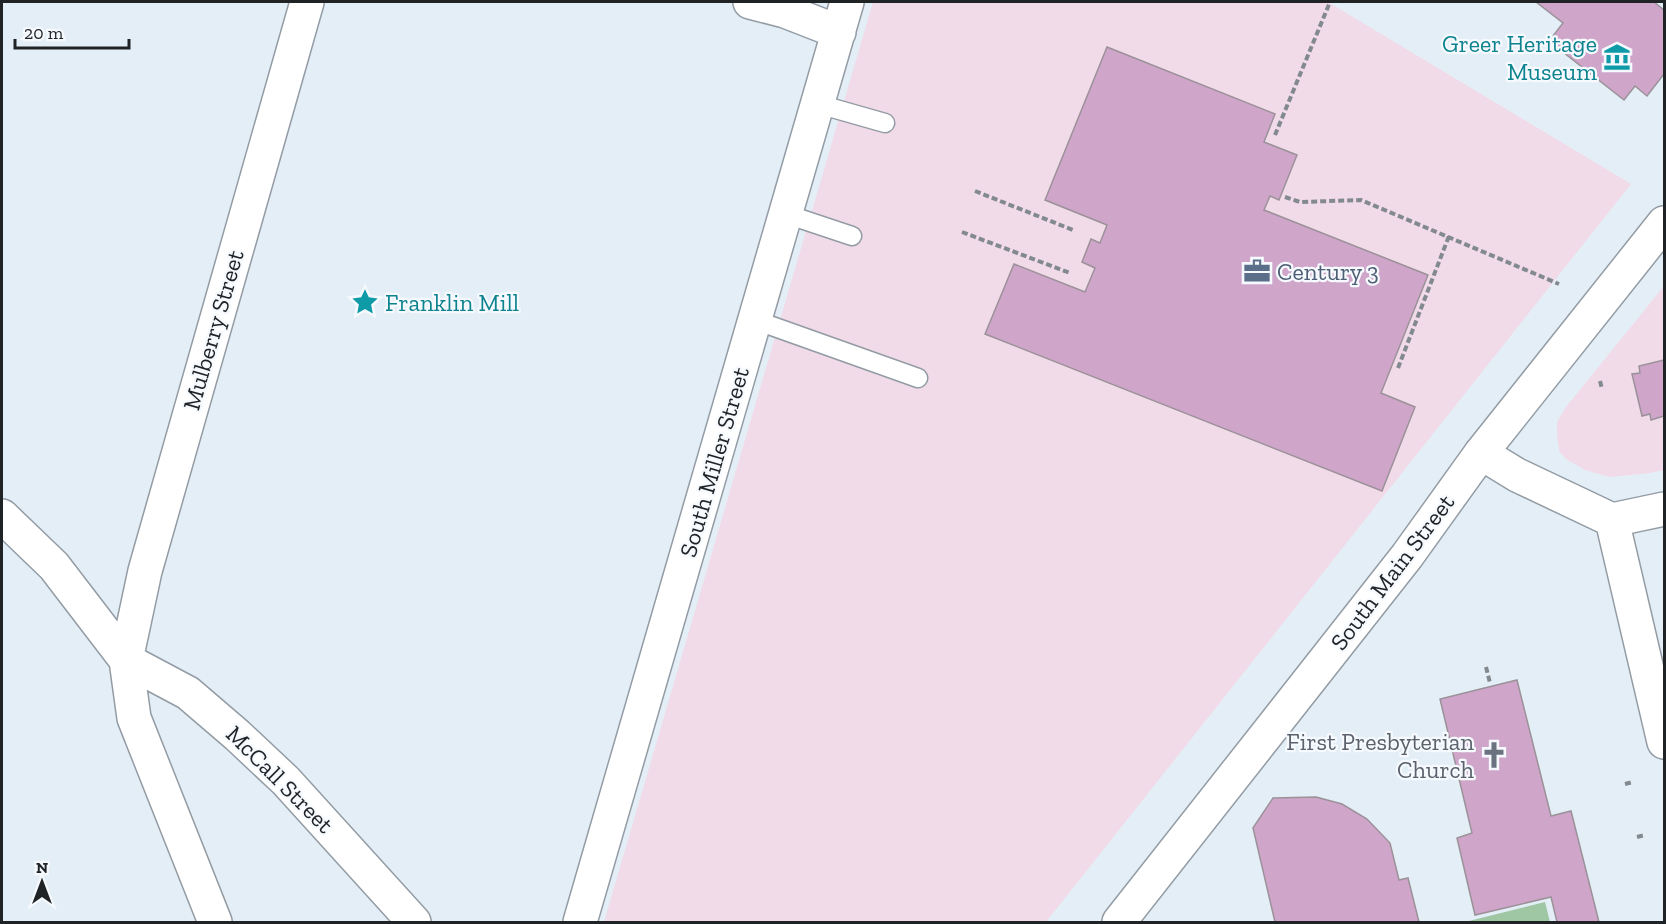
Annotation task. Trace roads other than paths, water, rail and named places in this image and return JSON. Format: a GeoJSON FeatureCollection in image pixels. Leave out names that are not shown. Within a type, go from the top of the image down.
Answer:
{"type":"FeatureCollection","features":[{"type":"Feature","properties":{"kind":"street","name":"Mulberry Street"},"geometry":{"type":"LineString","coordinates":[[126,660],[145,572],[307,2]]}},
{"type":"Feature","properties":{"kind":"street"},"geometry":{"type":"LineString","coordinates":[[750,2],[785,11],[843,17]]}},
{"type":"Feature","properties":{"kind":"street","name":"South Miller Street"},"geometry":{"type":"LineString","coordinates":[[580,922],[843,17]]}},
{"type":"Feature","properties":{"kind":"street","name":"South Main Street"},"geometry":{"type":"LineString","coordinates":[[1119,922],[1407,556],[1480,453],[1665,223]]}},
{"type":"Feature","properties":{"kind":"street"},"geometry":{"type":"LineString","coordinates":[[1480,453],[1517,476],[1612,520],[1665,508]]}},
{"type":"Feature","properties":{"kind":"street","name":"McCall Street"},"geometry":{"type":"LineString","coordinates":[[2,516],[54,566],[126,660],[188,693],[237,735],[286,781],[414,922]]}},
{"type":"Feature","properties":{"kind":"street"},"geometry":{"type":"LineString","coordinates":[[1612,520],[1665,742]]}},
{"type":"Feature","properties":{"kind":"street","name":"McCall Street"},"geometry":{"type":"LineString","coordinates":[[126,660],[134,718],[215,922]]}},
{"type":"Feature","properties":{"kind":"lane"},"geometry":{"type":"LineString","coordinates":[[818,104],[885,123]]}},
{"type":"Feature","properties":{"kind":"lane"},"geometry":{"type":"LineString","coordinates":[[786,214],[852,237]]}},
{"type":"Feature","properties":{"kind":"lane"},"geometry":{"type":"LineString","coordinates":[[755,320],[918,378]]}},
{"type":"Feature","properties":{"kind":"place","name":"Greer Heritage Museum"},"geometry":{"type":"Point","coordinates":[1617,57]}},
{"type":"Feature","properties":{"kind":"place","name":"Century 3"},"geometry":{"type":"Point","coordinates":[1257,271]}},
{"type":"Feature","properties":{"kind":"place","name":"Franklin Mill"},"geometry":{"type":"Point","coordinates":[365,302]}},
{"type":"Feature","properties":{"kind":"place","name":"First Presbyterian Church"},"geometry":{"type":"Point","coordinates":[1494,755]}}]}
